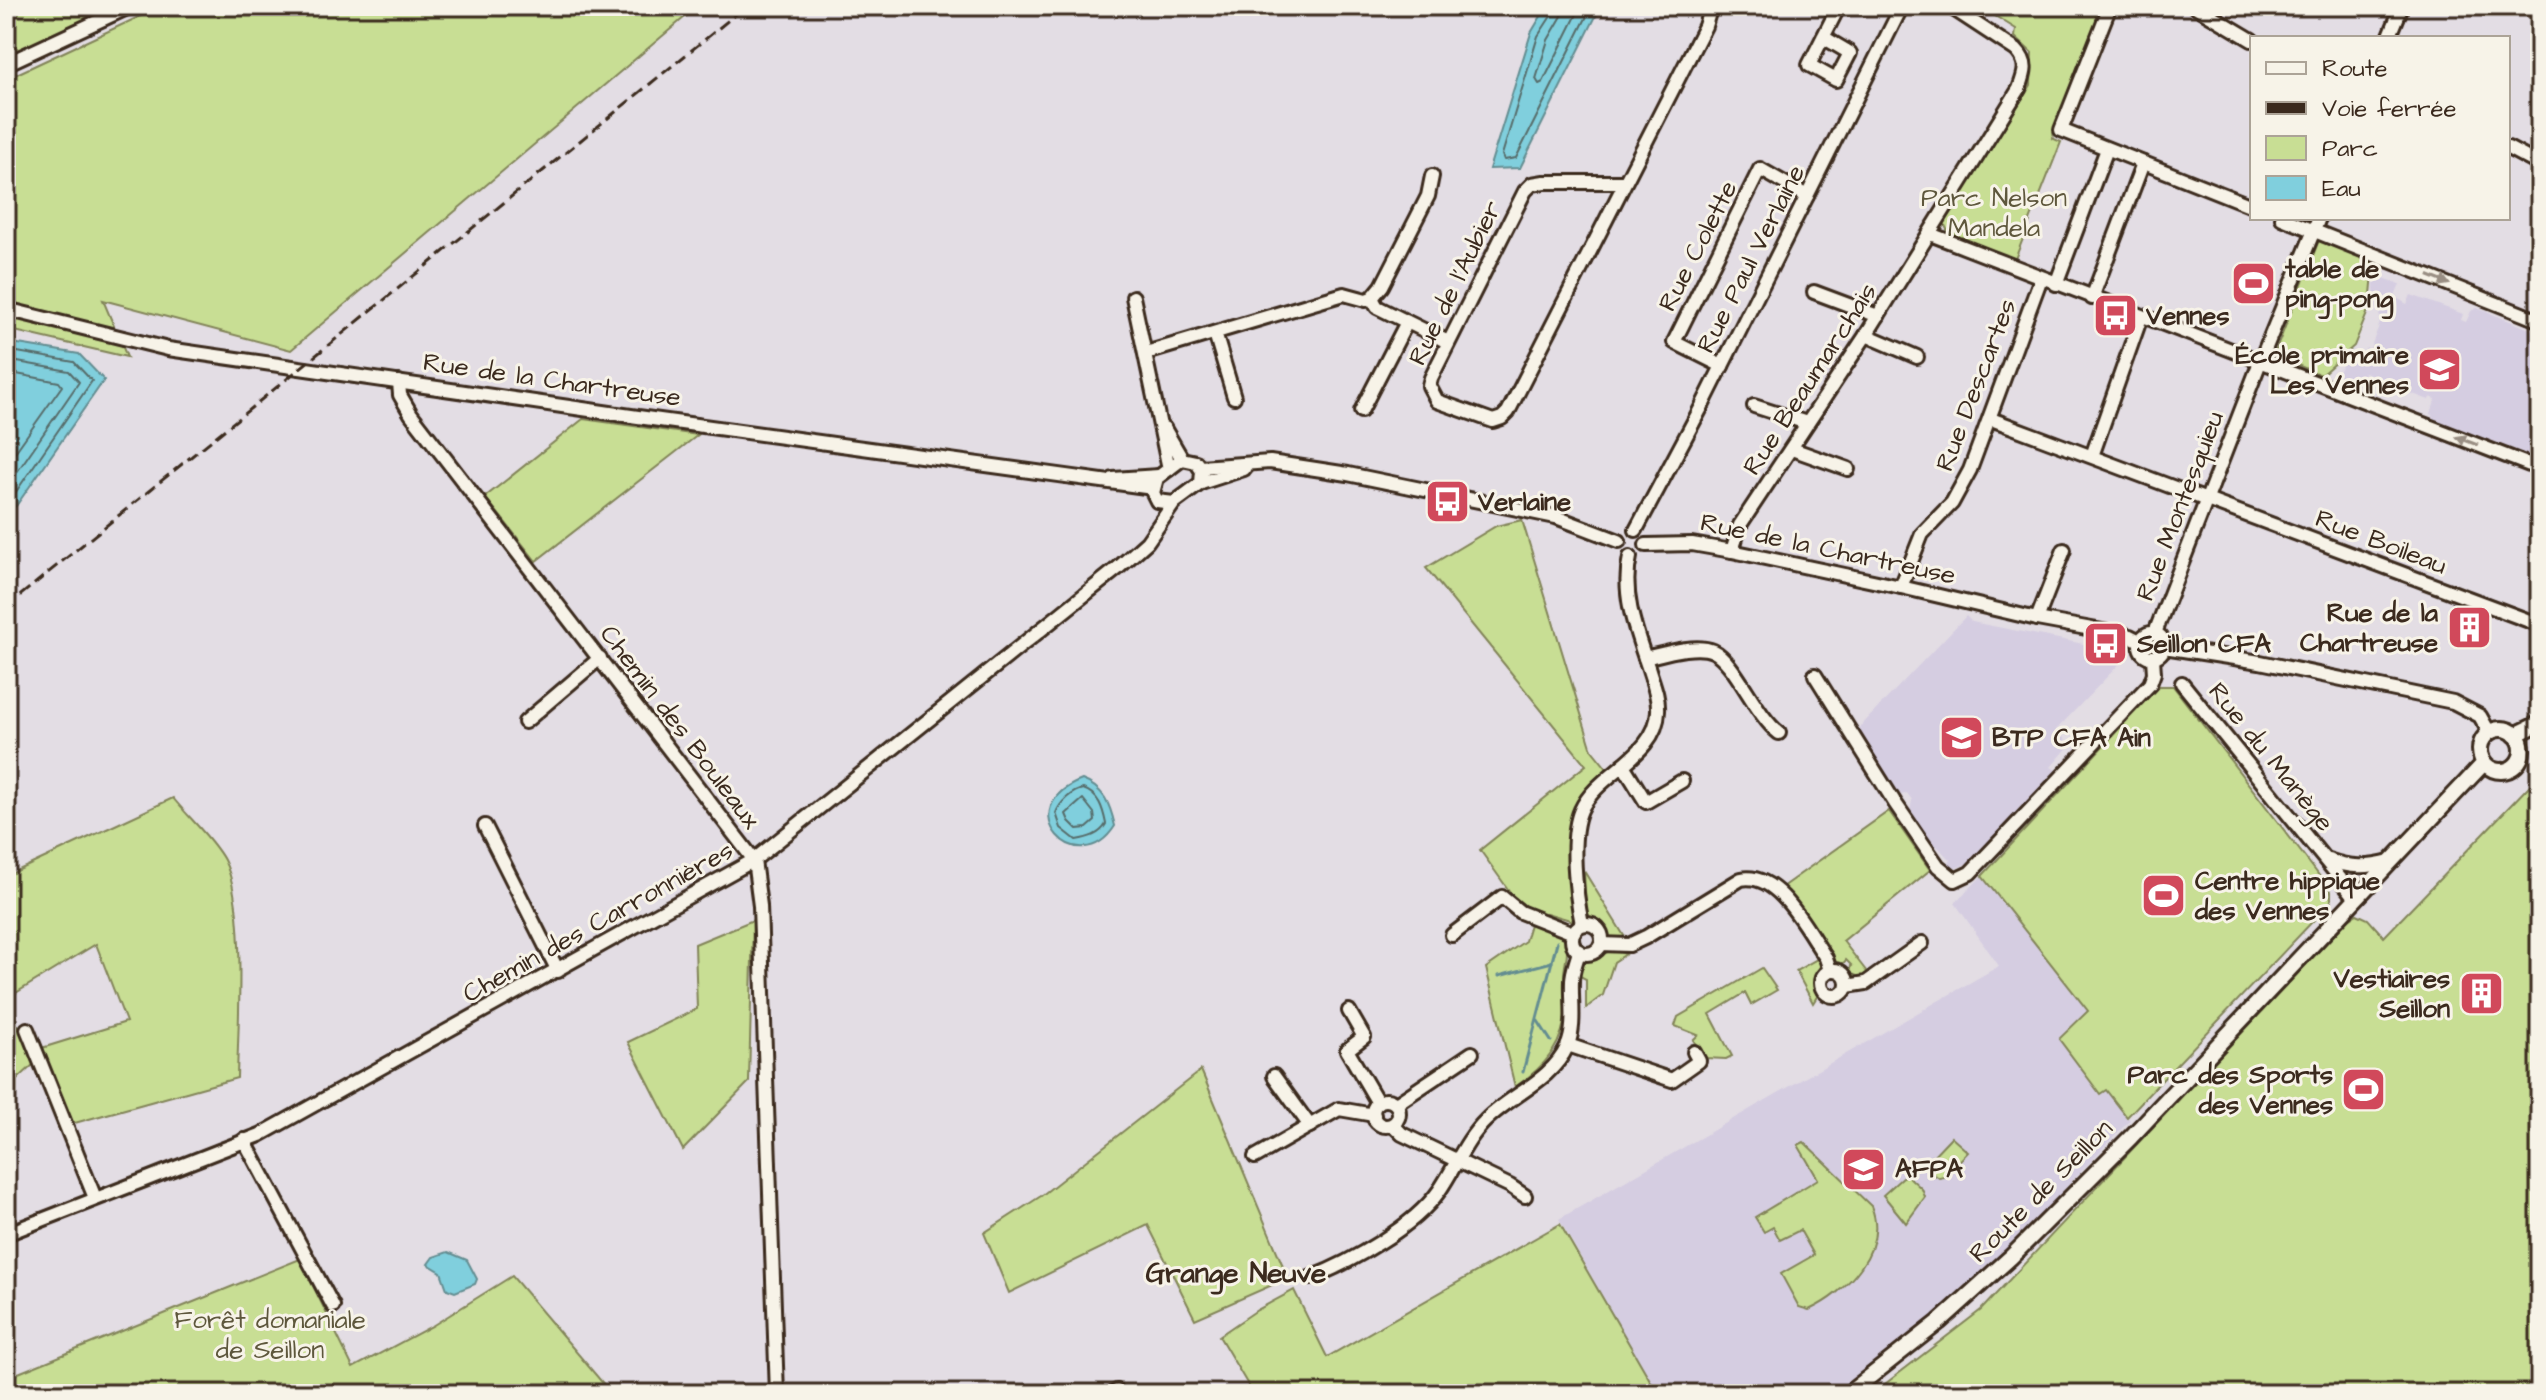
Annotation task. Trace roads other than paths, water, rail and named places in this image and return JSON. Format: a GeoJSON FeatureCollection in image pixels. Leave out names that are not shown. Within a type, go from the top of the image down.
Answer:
{"type":"FeatureCollection","features":[{"type":"Feature","properties":{"kind":"street"},"geometry":{"type":"LineString","coordinates":[[6,64],[131,6]]}},
{"type":"Feature","properties":{"kind":"street","name":"Rue de l'Aubier"},"geometry":{"type":"LineString","coordinates":[[1624,182],[1544,182],[1532,184],[1525,191],[1431,378],[1429,386],[1437,401],[1493,421],[1508,412],[1705,26],[1711,6]]}},
{"type":"Feature","properties":{"kind":"street"},"geometry":{"type":"LineString","coordinates":[[1823,37],[1839,6]]}},
{"type":"Feature","properties":{"kind":"street","name":"Rue Paul Verlaine"},"geometry":{"type":"LineString","coordinates":[[1636,530],[1722,366],[1902,6]]}},
{"type":"Feature","properties":{"kind":"street","name":"Rue Beaumarchais"},"geometry":{"type":"LineString","coordinates":[[1732,551],[1740,525],[1866,335],[2019,89],[2026,70],[2024,58],[1949,6]]}},
{"type":"Feature","properties":{"kind":"street"},"geometry":{"type":"LineString","coordinates":[[2110,6],[2061,130],[2250,205]]}},
{"type":"Feature","properties":{"kind":"street"},"geometry":{"type":"LineString","coordinates":[[2195,6],[2250,39]]}},
{"type":"Feature","properties":{"kind":"street"},"geometry":{"type":"LineString","coordinates":[[2390,36],[2402,6]]}},
{"type":"Feature","properties":{"kind":"street"},"geometry":{"type":"LineString","coordinates":[[2534,6],[2540,8]]}},
{"type":"Feature","properties":{"kind":"street"},"geometry":{"type":"LineString","coordinates":[[2056,284],[2107,149]]}},
{"type":"Feature","properties":{"kind":"street"},"geometry":{"type":"LineString","coordinates":[[2510,149],[2540,165]]}},
{"type":"Feature","properties":{"kind":"street"},"geometry":{"type":"LineString","coordinates":[[2092,298],[2143,163]]}},
{"type":"Feature","properties":{"kind":"street","name":"Rue Colette"},"geometry":{"type":"LineString","coordinates":[[1722,366],[1669,339],[1760,169],[1807,196]]}},
{"type":"Feature","properties":{"kind":"street"},"geometry":{"type":"LineString","coordinates":[[1146,353],[1344,294],[1366,300],[1372,298],[1382,286],[1428,196],[1432,176]]}},
{"type":"Feature","properties":{"kind":"street"},"geometry":{"type":"LineString","coordinates":[[2294,220],[2317,224],[2540,321]]}},
{"type":"Feature","properties":{"kind":"street","name":"Rue Montesquieu"},"geometry":{"type":"LineString","coordinates":[[2155,633],[2317,224]]}},
{"type":"Feature","properties":{"kind":"street"},"geometry":{"type":"LineString","coordinates":[[1930,234],[2540,469]]}},
{"type":"Feature","properties":{"kind":"street","name":"Rue Descartes"},"geometry":{"type":"LineString","coordinates":[[1901,587],[1922,534],[1952,503],[1970,470],[2041,278]]}},
{"type":"Feature","properties":{"kind":"street"},"geometry":{"type":"LineString","coordinates":[[1814,292],[1878,316]]}},
{"type":"Feature","properties":{"kind":"street"},"geometry":{"type":"LineString","coordinates":[[1133,297],[1157,414],[1161,478],[1154,498],[1160,502],[1174,503]]}},
{"type":"Feature","properties":{"kind":"street"},"geometry":{"type":"LineString","coordinates":[[1372,298],[1377,307],[1448,342]]}},
{"type":"Feature","properties":{"kind":"street","name":"Rue de la Chartreuse"},"geometry":{"type":"LineString","coordinates":[[6,309],[168,349],[1094,482],[1161,478]]}},
{"type":"Feature","properties":{"kind":"street"},"geometry":{"type":"LineString","coordinates":[[2092,456],[2141,317]]}},
{"type":"Feature","properties":{"kind":"street"},"geometry":{"type":"LineString","coordinates":[[1361,411],[1407,322]]}},
{"type":"Feature","properties":{"kind":"street"},"geometry":{"type":"LineString","coordinates":[[1215,333],[1234,397]]}},
{"type":"Feature","properties":{"kind":"street"},"geometry":{"type":"LineString","coordinates":[[1866,335],[1917,357]]}},
{"type":"Feature","properties":{"kind":"street","name":"Chemin des Bouleaux"},"geometry":{"type":"LineString","coordinates":[[399,382],[400,395],[411,414],[754,860],[760,906],[777,1394]]}},
{"type":"Feature","properties":{"kind":"street"},"geometry":{"type":"LineString","coordinates":[[1754,406],[1807,423]]}},
{"type":"Feature","properties":{"kind":"street"},"geometry":{"type":"LineString","coordinates":[[1157,414],[1182,459]]}},
{"type":"Feature","properties":{"kind":"street","name":"Rue Boileau"},"geometry":{"type":"LineString","coordinates":[[1991,419],[2540,625]]}},
{"type":"Feature","properties":{"kind":"street"},"geometry":{"type":"LineString","coordinates":[[1792,449],[1848,469]]}},
{"type":"Feature","properties":{"kind":"street"},"geometry":{"type":"LineString","coordinates":[[1161,478],[1182,459],[1191,459],[1200,467],[1201,483],[1270,462]]}},
{"type":"Feature","properties":{"kind":"street"},"geometry":{"type":"LineString","coordinates":[[1200,467],[1270,462],[1517,508],[1581,525],[1619,541]]}},
{"type":"Feature","properties":{"kind":"street","name":"Chemin des Carronnières"},"geometry":{"type":"LineString","coordinates":[[6,1234],[260,1135],[754,860],[1101,582],[1147,542],[1174,503],[1201,483]]}},
{"type":"Feature","properties":{"kind":"street"},"geometry":{"type":"LineString","coordinates":[[1147,542],[1160,502]]}},
{"type":"Feature","properties":{"kind":"street"},"geometry":{"type":"LineString","coordinates":[[1636,530],[1643,536],[1646,545],[1639,555],[1630,557],[1620,549],[1619,541],[1627,531],[1636,530]]}},
{"type":"Feature","properties":{"kind":"street","name":"Rue de la Chartreuse"},"geometry":{"type":"LineString","coordinates":[[1646,545],[1692,544],[1732,551],[2037,619],[2084,626],[2140,641]]}},
{"type":"Feature","properties":{"kind":"street"},"geometry":{"type":"LineString","coordinates":[[2037,619],[2064,550]]}},
{"type":"Feature","properties":{"kind":"street"},"geometry":{"type":"LineString","coordinates":[[1630,557],[1628,592],[1633,620],[1656,694],[1658,712],[1655,728],[1640,750],[1590,797],[1578,819],[1578,929],[1573,944],[1579,951],[1589,954],[1601,944],[1629,945],[1741,879],[1751,877],[1779,891],[1826,958],[1830,970]]}},
{"type":"Feature","properties":{"kind":"street"},"geometry":{"type":"LineString","coordinates":[[2155,633],[2162,637],[2164,647],[2161,654],[2153,658],[2142,653],[2140,641],[2146,634],[2155,633]]}},
{"type":"Feature","properties":{"kind":"street"},"geometry":{"type":"LineString","coordinates":[[2164,647],[2260,662],[2453,702],[2480,716],[2489,732]]}},
{"type":"Feature","properties":{"kind":"street"},"geometry":{"type":"LineString","coordinates":[[1645,658],[1682,649],[1711,650],[1724,660],[1765,722],[1779,733]]}},
{"type":"Feature","properties":{"kind":"street"},"geometry":{"type":"LineString","coordinates":[[525,722],[600,658]]}},
{"type":"Feature","properties":{"kind":"street"},"geometry":{"type":"LineString","coordinates":[[1815,675],[1938,866],[1955,880],[1970,873],[2150,684],[2154,673],[2153,658]]}},
{"type":"Feature","properties":{"kind":"street","name":"Rue du Manège"},"geometry":{"type":"LineString","coordinates":[[2182,683],[2356,898]]}},
{"type":"Feature","properties":{"kind":"street"},"geometry":{"type":"LineString","coordinates":[[2515,735],[2540,723]]}},
{"type":"Feature","properties":{"kind":"street"},"geometry":{"type":"LineString","coordinates":[[2503,729],[2515,735],[2522,747],[2515,766],[2496,771],[2484,763],[2480,750],[2489,732],[2503,729]]}},
{"type":"Feature","properties":{"kind":"street","name":"Route de Seillon"},"geometry":{"type":"LineString","coordinates":[[1848,1394],[1939,1322],[2011,1257],[2131,1137],[2484,763]]}},
{"type":"Feature","properties":{"kind":"street"},"geometry":{"type":"LineString","coordinates":[[1623,765],[1646,802],[1682,781]]}},
{"type":"Feature","properties":{"kind":"street"},"geometry":{"type":"LineString","coordinates":[[485,826],[558,971]]}},
{"type":"Feature","properties":{"kind":"street","name":"Rue du Manège"},"geometry":{"type":"LineString","coordinates":[[2325,859],[2364,868],[2390,862]]}},
{"type":"Feature","properties":{"kind":"street"},"geometry":{"type":"LineString","coordinates":[[1452,935],[1502,897],[1520,912],[1578,929],[1597,928],[1602,937],[1601,944]]}},
{"type":"Feature","properties":{"kind":"street"},"geometry":{"type":"LineString","coordinates":[[1821,1007],[1829,996],[1840,995],[1847,986],[1866,983],[1922,943]]}},
{"type":"Feature","properties":{"kind":"street"},"geometry":{"type":"LineString","coordinates":[[1310,1278],[1342,1265],[1418,1216],[1438,1193],[1485,1121],[1548,1072],[1568,1045],[1573,1007],[1572,979],[1579,951]]}},
{"type":"Feature","properties":{"kind":"street"},"geometry":{"type":"LineString","coordinates":[[1830,970],[1843,973],[1847,986]]}},
{"type":"Feature","properties":{"kind":"street"},"geometry":{"type":"LineString","coordinates":[[1829,996],[1823,990],[1821,981],[1830,970]]}},
{"type":"Feature","properties":{"kind":"street"},"geometry":{"type":"LineString","coordinates":[[1349,1011],[1364,1037],[1347,1050],[1376,1109],[1380,1125],[1393,1125],[1402,1134],[1525,1196]]}},
{"type":"Feature","properties":{"kind":"street"},"geometry":{"type":"LineString","coordinates":[[27,1029],[95,1198]]}},
{"type":"Feature","properties":{"kind":"street"},"geometry":{"type":"LineString","coordinates":[[1568,1045],[1672,1080],[1699,1061],[1694,1052]]}},
{"type":"Feature","properties":{"kind":"street"},"geometry":{"type":"LineString","coordinates":[[1396,1104],[1472,1053]]}},
{"type":"Feature","properties":{"kind":"street"},"geometry":{"type":"LineString","coordinates":[[1274,1076],[1310,1126]]}},
{"type":"Feature","properties":{"kind":"street"},"geometry":{"type":"LineString","coordinates":[[1255,1157],[1339,1109],[1376,1109],[1388,1101],[1396,1104]]}},
{"type":"Feature","properties":{"kind":"street"},"geometry":{"type":"LineString","coordinates":[[1393,1125],[1399,1117],[1396,1104]]}},
{"type":"Feature","properties":{"kind":"street"},"geometry":{"type":"LineString","coordinates":[[244,1140],[333,1306]]}},
{"type":"Feature","properties":{"kind":"water"},"geometry":{"type":"Polygon","coordinates":[[[1547,6],[1601,6],[1520,168],[1489,169],[1531,33],[1547,6]]]}},
{"type":"Feature","properties":{"kind":"water"},"geometry":{"type":"Polygon","coordinates":[[[6,342],[79,354],[104,380],[16,506],[6,511],[6,342]]]}},
{"type":"Feature","properties":{"kind":"water"},"geometry":{"type":"Polygon","coordinates":[[[1082,780],[1096,787],[1105,798],[1115,826],[1100,842],[1084,847],[1069,844],[1057,835],[1050,822],[1051,807],[1061,792],[1082,780]]]}},
{"type":"Feature","properties":{"kind":"water"},"geometry":{"type":"Polygon","coordinates":[[[448,1252],[467,1260],[477,1279],[475,1284],[455,1292],[447,1289],[441,1272],[428,1264],[433,1257],[448,1252]]]}},
{"type":"Feature","properties":{"kind":"waterway"},"geometry":{"type":"LineString","coordinates":[[1523,1072],[1557,942]]}},
{"type":"Feature","properties":{"kind":"waterway"},"geometry":{"type":"LineString","coordinates":[[1499,976],[1552,962]]}},
{"type":"Feature","properties":{"kind":"waterway"},"geometry":{"type":"LineString","coordinates":[[1538,1021],[1551,1041]]}},
{"type":"Feature","properties":{"kind":"railway"},"geometry":{"type":"LineString","coordinates":[[6,607],[746,6]]}},
{"type":"Feature","properties":{"kind":"place","name":"table de ping-pong"},"geometry":{"type":"Point","coordinates":[2254,284]}},
{"type":"Feature","properties":{"kind":"place","name":"Vennes"},"geometry":{"type":"Point","coordinates":[2115,316]}},
{"type":"Feature","properties":{"kind":"place","name":"École primaire Les Vennes"},"geometry":{"type":"Point","coordinates":[2440,370]}},
{"type":"Feature","properties":{"kind":"place","name":"Verlaine"},"geometry":{"type":"Point","coordinates":[1447,502]}},
{"type":"Feature","properties":{"kind":"place","name":"Rue de la Chartreuse"},"geometry":{"type":"Point","coordinates":[2469,628]}},
{"type":"Feature","properties":{"kind":"place","name":"Seillon CFA"},"geometry":{"type":"Point","coordinates":[2106,644]}},
{"type":"Feature","properties":{"kind":"place","name":"BTP CFA Ain"},"geometry":{"type":"Point","coordinates":[1961,738]}},
{"type":"Feature","properties":{"kind":"place","name":"Centre hippique des Vennes"},"geometry":{"type":"Point","coordinates":[2164,896]}},
{"type":"Feature","properties":{"kind":"place","name":"Vestiaires Seillon"},"geometry":{"type":"Point","coordinates":[2481,994]}},
{"type":"Feature","properties":{"kind":"place","name":"Parc des Sports des Vennes"},"geometry":{"type":"Point","coordinates":[2364,1090]}},
{"type":"Feature","properties":{"kind":"place","name":"AFPA"},"geometry":{"type":"Point","coordinates":[1864,1169]}},
{"type":"Feature","properties":{"kind":"district","name":"Grange Neuve"},"geometry":{"type":"Point","coordinates":[1236,1273]}},
{"type":"Feature","properties":{"kind":"park label","name":"Parc Nelson Mandela"},"geometry":{"type":"Point","coordinates":[1994,213]}},
{"type":"Feature","properties":{"kind":"park label","name":"Forêt domaniale de Seillon"},"geometry":{"type":"Point","coordinates":[270,1335]}}]}
